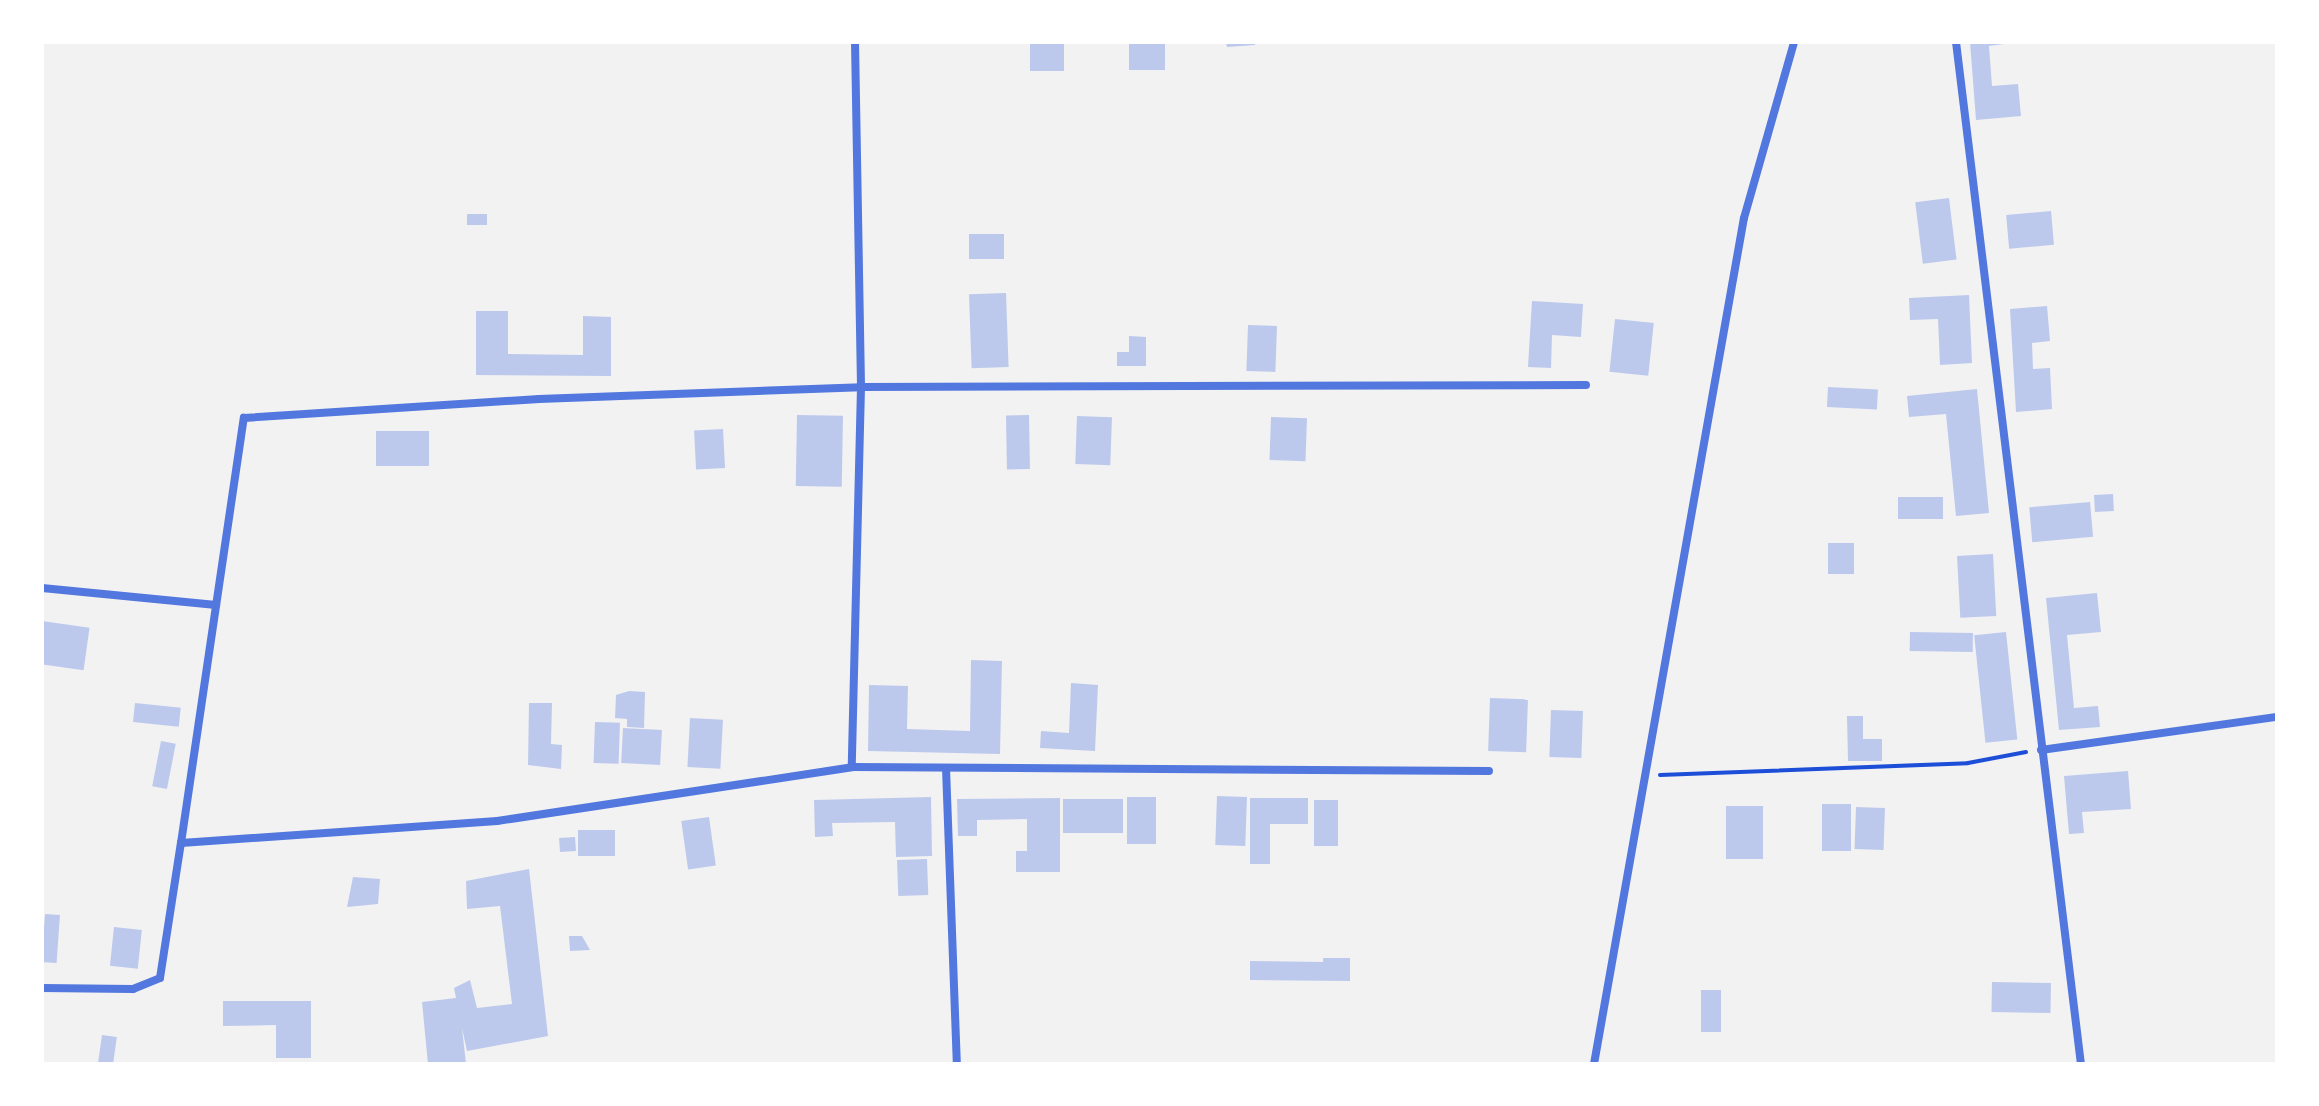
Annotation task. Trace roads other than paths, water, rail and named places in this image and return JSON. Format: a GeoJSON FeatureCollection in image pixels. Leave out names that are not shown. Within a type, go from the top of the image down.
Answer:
{"type":"FeatureCollection","features":[{"type":"Feature","properties":{"kind":"street"},"geometry":{"type":"LineString","coordinates":[[852,767],[861,387],[855,42]]}},
{"type":"Feature","properties":{"kind":"street"},"geometry":{"type":"LineString","coordinates":[[1594,1064],[1744,218],[1794,42]]}},
{"type":"Feature","properties":{"kind":"street"},"geometry":{"type":"LineString","coordinates":[[1956,42],[2081,1064]]}},
{"type":"Feature","properties":{"kind":"street"},"geometry":{"type":"LineString","coordinates":[[42,988],[133,989],[160,978],[244,418],[539,399],[861,387],[1586,385]]}},
{"type":"Feature","properties":{"kind":"street"},"geometry":{"type":"LineString","coordinates":[[42,588],[216,605]]}},
{"type":"Feature","properties":{"kind":"street"},"geometry":{"type":"LineString","coordinates":[[2041,750],[2277,717]]}},
{"type":"Feature","properties":{"kind":"street"},"geometry":{"type":"LineString","coordinates":[[181,843],[497,821],[852,767],[1489,771]]}},
{"type":"Feature","properties":{"kind":"street"},"geometry":{"type":"LineString","coordinates":[[946,768],[957,1064]]}}]}
